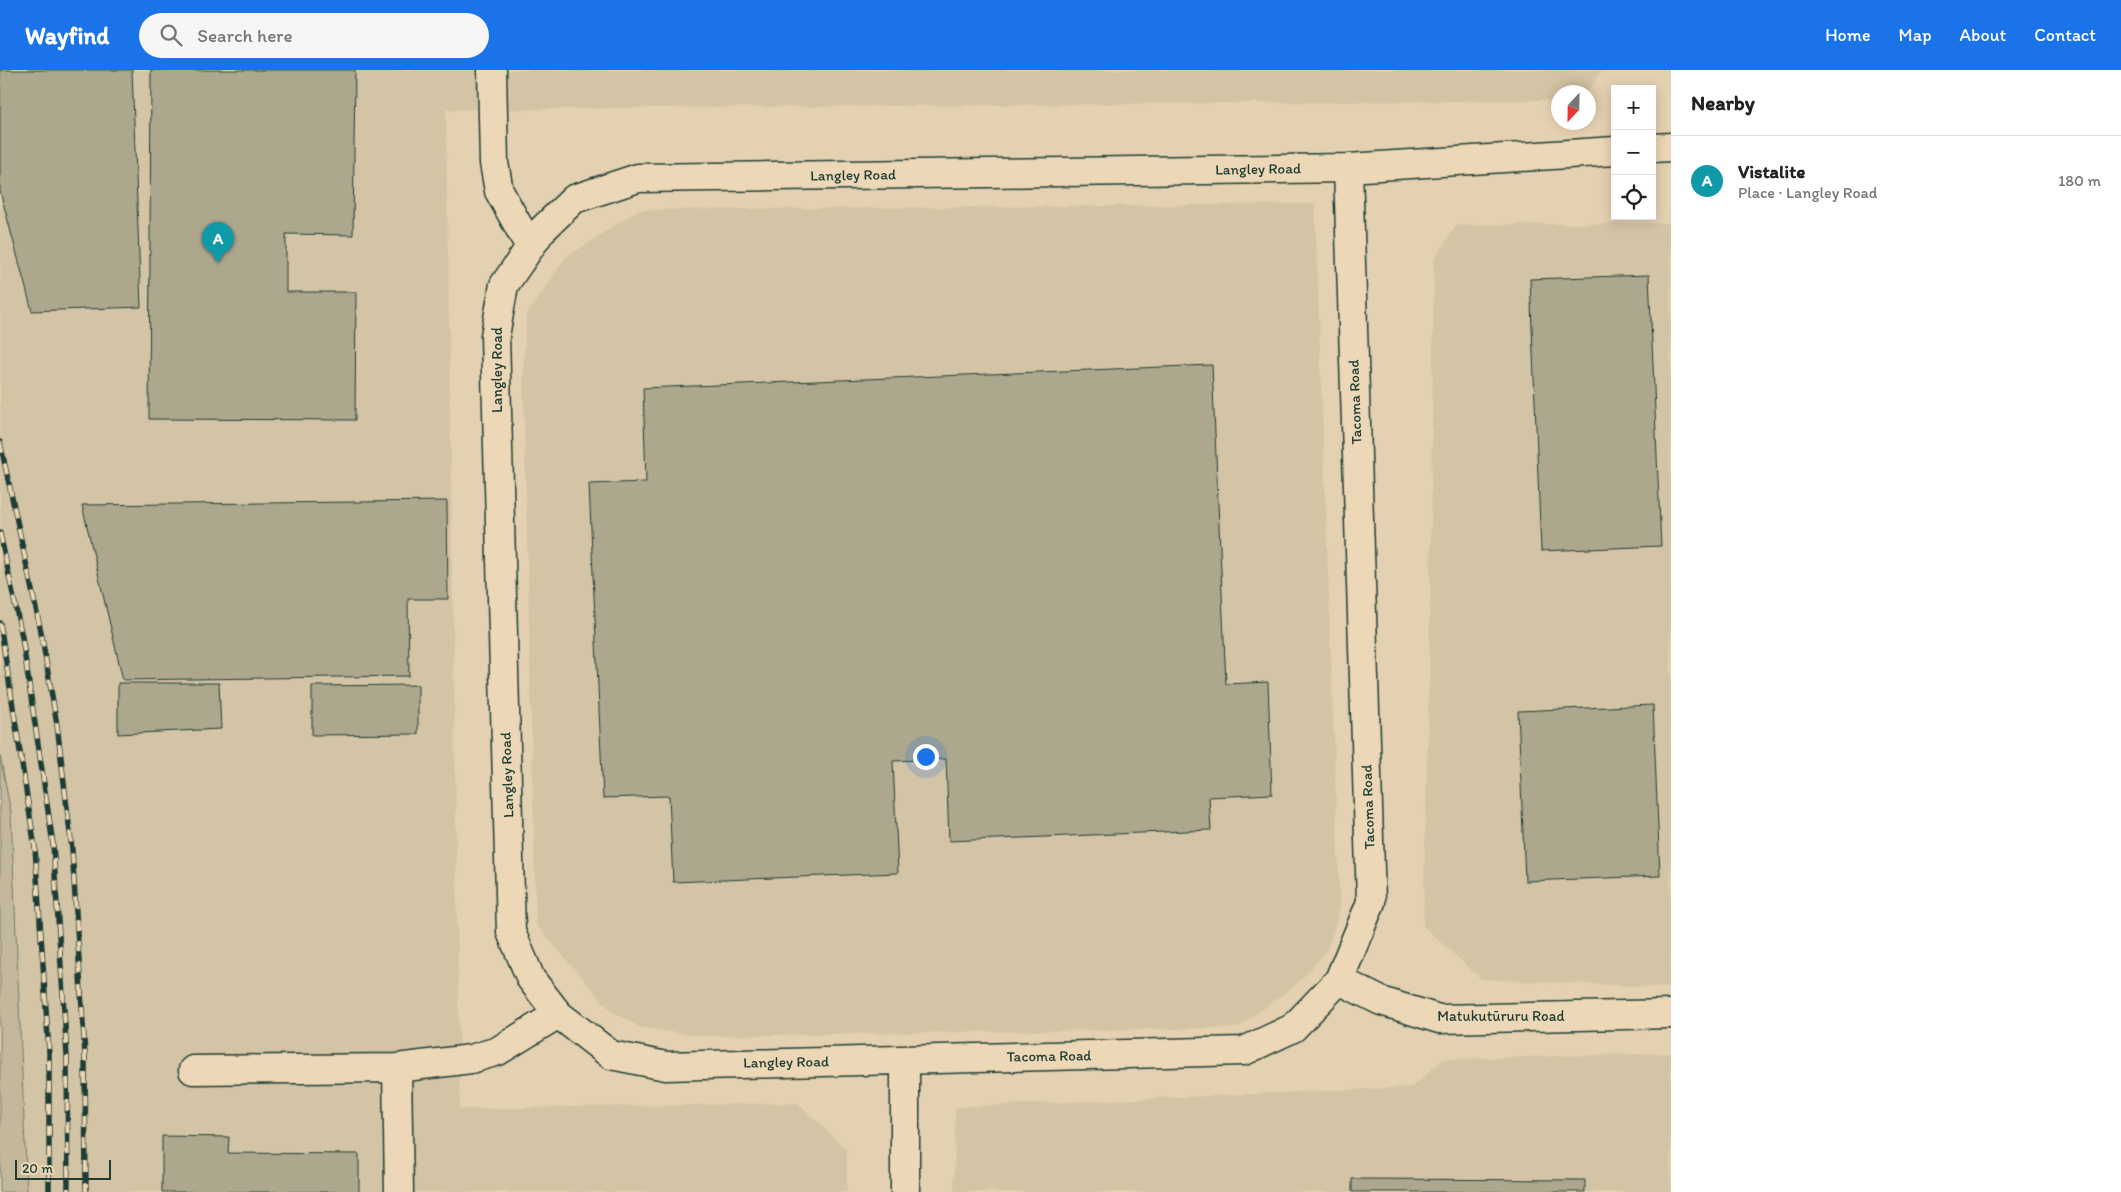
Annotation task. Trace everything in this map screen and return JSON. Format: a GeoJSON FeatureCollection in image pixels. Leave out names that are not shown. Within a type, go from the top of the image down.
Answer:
{"type":"FeatureCollection","features":[{"type":"Feature","properties":{"kind":"street"},"geometry":{"type":"LineString","coordinates":[[492,70],[494,163],[499,191],[530,247]]}},
{"type":"Feature","properties":{"kind":"street"},"geometry":{"type":"LineString","coordinates":[[1656,148],[1671,147]]}},
{"type":"Feature","properties":{"kind":"street","name":"Langley Road"},"geometry":{"type":"LineString","coordinates":[[905,1060],[666,1066],[611,1055],[558,1014],[531,980],[511,932],[495,336],[504,285],[542,230],[574,200],[638,178],[1348,168],[1611,151]]}},
{"type":"Feature","properties":{"kind":"street","name":"Tacoma Road"},"geometry":{"type":"LineString","coordinates":[[905,1060],[1244,1051],[1293,1028],[1339,980],[1371,902],[1348,168]]}},
{"type":"Feature","properties":{"kind":"street","name":"Matukutūruru Road"},"geometry":{"type":"LineString","coordinates":[[1339,980],[1381,1001],[1439,1019],[1671,1014]]}},
{"type":"Feature","properties":{"kind":"street"},"geometry":{"type":"LineString","coordinates":[[193,1070],[397,1068],[471,1059],[498,1050],[558,1014]]}},
{"type":"Feature","properties":{"kind":"street"},"geometry":{"type":"LineString","coordinates":[[905,1060],[905,1192]]}},
{"type":"Feature","properties":{"kind":"street"},"geometry":{"type":"LineString","coordinates":[[397,1068],[399,1192]]}},
{"type":"Feature","properties":{"kind":"shaded area"},"geometry":{"type":"Polygon","coordinates":[[[0,70],[1602,70],[1592,85],[1551,85],[1551,100],[446,110],[460,1109],[798,1103],[847,1150],[847,1192],[27,1192],[11,813],[0,755],[0,70]]]}},
{"type":"Feature","properties":{"kind":"shaded area"},"geometry":{"type":"Polygon","coordinates":[[[1315,204],[1340,908],[1327,951],[1296,985],[1237,1028],[702,1036],[641,1028],[611,1011],[536,925],[523,375],[526,316],[565,258],[638,210],[1315,204]]]}},
{"type":"Feature","properties":{"kind":"shaded area"},"geometry":{"type":"Polygon","coordinates":[[[1671,223],[1671,988],[1481,979],[1423,926],[1429,676],[1434,260],[1456,225],[1671,223]]]}},
{"type":"Feature","properties":{"kind":"shaded area"},"geometry":{"type":"Polygon","coordinates":[[[0,755],[11,813],[27,1192],[0,1192],[0,755]]]}},
{"type":"Feature","properties":{"kind":"shaded area"},"geometry":{"type":"Polygon","coordinates":[[[1671,1053],[1671,1192],[954,1192],[955,1107],[1412,1087],[1443,1059],[1671,1053]]]}},
{"type":"Feature","properties":{"kind":"building"},"geometry":{"type":"Polygon","coordinates":[[[0,70],[132,70],[141,307],[32,311],[0,191],[0,70]]]}},
{"type":"Feature","properties":{"kind":"building"},"geometry":{"type":"Polygon","coordinates":[[[151,70],[355,70],[353,235],[286,234],[286,292],[356,292],[355,420],[149,419],[151,70]]]}},
{"type":"Feature","properties":{"kind":"building"},"geometry":{"type":"Polygon","coordinates":[[[1649,275],[1661,546],[1541,551],[1530,279],[1649,275]]]}},
{"type":"Feature","properties":{"kind":"building"},"geometry":{"type":"Polygon","coordinates":[[[1212,365],[1226,684],[1268,682],[1272,794],[1209,797],[1211,830],[949,841],[946,759],[893,761],[898,873],[673,882],[669,796],[603,798],[589,484],[646,482],[643,388],[1212,365]]]}},
{"type":"Feature","properties":{"kind":"building"},"geometry":{"type":"Polygon","coordinates":[[[447,501],[448,599],[408,599],[409,676],[123,680],[82,505],[447,501]]]}},
{"type":"Feature","properties":{"kind":"building"},"geometry":{"type":"Polygon","coordinates":[[[118,683],[219,683],[221,729],[118,734],[118,683]]]}},
{"type":"Feature","properties":{"kind":"building"},"geometry":{"type":"Polygon","coordinates":[[[418,685],[418,734],[312,735],[312,686],[418,685]]]}},
{"type":"Feature","properties":{"kind":"building"},"geometry":{"type":"Polygon","coordinates":[[[1653,705],[1660,876],[1525,881],[1518,711],[1653,705]]]}},
{"type":"Feature","properties":{"kind":"building"},"geometry":{"type":"Polygon","coordinates":[[[162,1136],[229,1137],[228,1153],[359,1154],[359,1192],[162,1192],[162,1136]]]}},
{"type":"Feature","properties":{"kind":"building"},"geometry":{"type":"Polygon","coordinates":[[[1352,1179],[1585,1180],[1585,1192],[1352,1192],[1352,1179]]]}},
{"type":"Feature","properties":{"kind":"railway"},"geometry":{"type":"LineString","coordinates":[[0,442],[41,632],[57,725],[72,849],[85,1055],[86,1192]]}},
{"type":"Feature","properties":{"kind":"railway"},"geometry":{"type":"LineString","coordinates":[[0,533],[22,637],[53,844],[67,1056],[68,1192]]}},
{"type":"Feature","properties":{"kind":"railway"},"geometry":{"type":"LineString","coordinates":[[0,623],[35,848],[49,1052],[49,1192]]}},
{"type":"Feature","properties":{"kind":"place","name":"Vistalite"},"geometry":{"type":"Point","coordinates":[218,263]}}]}
